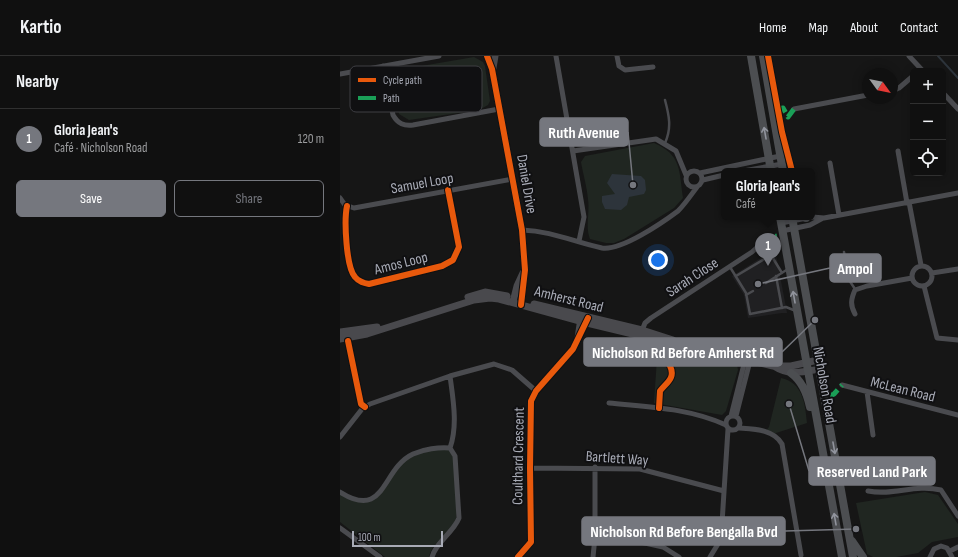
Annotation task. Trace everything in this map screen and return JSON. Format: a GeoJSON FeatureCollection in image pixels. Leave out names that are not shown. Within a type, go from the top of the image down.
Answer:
{"type":"FeatureCollection","features":[{"type":"Feature","properties":{"kind":"main road","name":"Daniel Drive"},"geometry":{"type":"LineString","coordinates":[[487,56],[492,69],[522,230],[525,270],[521,302]]}},
{"type":"Feature","properties":{"kind":"main road","name":"Daniel Drive"},"geometry":{"type":"LineString","coordinates":[[492,69],[495,56]]}},
{"type":"Feature","properties":{"kind":"main road"},"geometry":{"type":"LineString","coordinates":[[751,56],[770,165]]}},
{"type":"Feature","properties":{"kind":"main road"},"geometry":{"type":"LineString","coordinates":[[763,56],[782,164]]}},
{"type":"Feature","properties":{"kind":"main road","name":"Nicholson Road"},"geometry":{"type":"LineString","coordinates":[[792,222],[854,557]]}},
{"type":"Feature","properties":{"kind":"main road","name":"Nicholson Road"},"geometry":{"type":"LineString","coordinates":[[781,224],[786,270],[797,312],[808,367],[842,557]]}},
{"type":"Feature","properties":{"kind":"main road","name":"Daniel Drive"},"geometry":{"type":"LineString","coordinates":[[514,300],[525,270]]}},
{"type":"Feature","properties":{"kind":"main road","name":"Amherst Road"},"geometry":{"type":"LineString","coordinates":[[340,332],[384,326],[485,292],[584,320],[668,338],[676,342],[747,360],[773,366],[808,367]]}},
{"type":"Feature","properties":{"kind":"main road","name":"Amherst Road"},"geometry":{"type":"LineString","coordinates":[[340,339],[367,334],[474,300],[514,300]]}},
{"type":"Feature","properties":{"kind":"main road","name":"Amherst Road"},"geometry":{"type":"LineString","coordinates":[[773,366],[781,371],[791,373],[819,365]]}},
{"type":"Feature","properties":{"kind":"main road"},"geometry":{"type":"LineString","coordinates":[[791,373],[797,377],[804,388],[808,398],[816,436],[822,447]]}},
{"type":"Feature","properties":{"kind":"main road"},"geometry":{"type":"LineString","coordinates":[[850,537],[862,557]]}},
{"type":"Feature","properties":{"kind":"street"},"geometry":{"type":"LineString","coordinates":[[383,66],[438,56]]}},
{"type":"Feature","properties":{"kind":"street"},"geometry":{"type":"LineString","coordinates":[[556,56],[584,217],[579,241]]}},
{"type":"Feature","properties":{"kind":"street"},"geometry":{"type":"LineString","coordinates":[[617,56],[619,66],[625,70],[653,67]]}},
{"type":"Feature","properties":{"kind":"street"},"geometry":{"type":"LineString","coordinates":[[909,56],[919,68]]}},
{"type":"Feature","properties":{"kind":"street"},"geometry":{"type":"LineString","coordinates":[[340,74],[350,72]]}},
{"type":"Feature","properties":{"kind":"street"},"geometry":{"type":"LineString","coordinates":[[898,88],[910,79]]}},
{"type":"Feature","properties":{"kind":"street"},"geometry":{"type":"LineString","coordinates":[[946,95],[958,109]]}},
{"type":"Feature","properties":{"kind":"street"},"geometry":{"type":"LineString","coordinates":[[794,109],[862,96]]}},
{"type":"Feature","properties":{"kind":"street"},"geometry":{"type":"LineString","coordinates":[[392,112],[397,121],[403,125],[500,109]]}},
{"type":"Feature","properties":{"kind":"street"},"geometry":{"type":"LineString","coordinates":[[573,151],[656,139],[665,143],[676,151],[686,175],[685,181],[688,186],[687,200]]}},
{"type":"Feature","properties":{"kind":"street"},"geometry":{"type":"LineString","coordinates":[[898,151],[921,265]]}},
{"type":"Feature","properties":{"kind":"street"},"geometry":{"type":"LineString","coordinates":[[830,163],[839,215]]}},
{"type":"Feature","properties":{"kind":"street"},"geometry":{"type":"LineString","coordinates":[[682,164],[692,171],[700,173],[721,171]]}},
{"type":"Feature","properties":{"kind":"street"},"geometry":{"type":"LineString","coordinates":[[744,168],[782,164]]}},
{"type":"Feature","properties":{"kind":"street"},"geometry":{"type":"LineString","coordinates":[[756,168],[782,164]]}},
{"type":"Feature","properties":{"kind":"street"},"geometry":{"type":"LineString","coordinates":[[686,175],[692,171]]}},
{"type":"Feature","properties":{"kind":"street"},"geometry":{"type":"LineString","coordinates":[[700,173],[703,180]]}},
{"type":"Feature","properties":{"kind":"street"},"geometry":{"type":"LineString","coordinates":[[522,230],[537,230],[603,248],[615,248],[628,243],[678,210],[703,180],[721,176]]}},
{"type":"Feature","properties":{"kind":"street","name":"Samuel Loop"},"geometry":{"type":"LineString","coordinates":[[347,206],[359,207],[513,179]]}},
{"type":"Feature","properties":{"kind":"street"},"geometry":{"type":"LineString","coordinates":[[688,186],[697,187]]}},
{"type":"Feature","properties":{"kind":"street","name":"Amos Loop"},"geometry":{"type":"LineString","coordinates":[[347,206],[344,223],[352,273],[359,281],[369,284],[442,266],[453,260],[459,247],[448,190]]}},
{"type":"Feature","properties":{"kind":"street"},"geometry":{"type":"LineString","coordinates":[[815,217],[824,218],[958,193]]}},
{"type":"Feature","properties":{"kind":"street"},"geometry":{"type":"LineString","coordinates":[[340,198],[347,206]]}},
{"type":"Feature","properties":{"kind":"street"},"geometry":{"type":"LineString","coordinates":[[781,224],[792,222],[810,225],[824,218]]}},
{"type":"Feature","properties":{"kind":"street","name":"Sarah Close"},"geometry":{"type":"LineString","coordinates":[[641,333],[651,318],[762,243]]}},
{"type":"Feature","properties":{"kind":"street"},"geometry":{"type":"LineString","coordinates":[[921,265],[928,267],[932,273],[932,280],[924,286]]}},
{"type":"Feature","properties":{"kind":"street"},"geometry":{"type":"LineString","coordinates":[[921,265],[913,271],[912,278],[917,284],[924,286]]}},
{"type":"Feature","properties":{"kind":"street"},"geometry":{"type":"LineString","coordinates":[[932,273],[958,269]]}},
{"type":"Feature","properties":{"kind":"street"},"geometry":{"type":"LineString","coordinates":[[855,314],[851,307],[855,290],[867,286],[912,278]]}},
{"type":"Feature","properties":{"kind":"street"},"geometry":{"type":"LineString","coordinates":[[924,286],[937,338],[958,340]]}},
{"type":"Feature","properties":{"kind":"street","name":"Coulthard Crescent"},"geometry":{"type":"LineString","coordinates":[[518,557],[531,542],[531,401],[536,391],[573,349],[584,320]]}},
{"type":"Feature","properties":{"kind":"street"},"geometry":{"type":"LineString","coordinates":[[710,557],[721,539],[727,449],[733,427],[731,417],[747,360]]}},
{"type":"Feature","properties":{"kind":"street","name":"Coulthard Crescent"},"geometry":{"type":"LineString","coordinates":[[340,437],[362,409],[370,404],[450,376],[494,364],[512,370],[536,391]]}},
{"type":"Feature","properties":{"kind":"street"},"geometry":{"type":"LineString","coordinates":[[450,376],[454,418],[454,436],[450,448]]}},
{"type":"Feature","properties":{"kind":"street","name":"McLean Road"},"geometry":{"type":"LineString","coordinates":[[842,385],[958,415]]}},
{"type":"Feature","properties":{"kind":"street"},"geometry":{"type":"LineString","coordinates":[[867,392],[873,434]]}},
{"type":"Feature","properties":{"kind":"street"},"geometry":{"type":"LineString","coordinates":[[609,402],[680,410],[709,417],[733,427],[774,434],[779,438],[782,444],[801,555]]}},
{"type":"Feature","properties":{"kind":"street"},"geometry":{"type":"LineString","coordinates":[[709,417],[731,417]]}},
{"type":"Feature","properties":{"kind":"street"},"geometry":{"type":"LineString","coordinates":[[731,417],[733,427]]}},
{"type":"Feature","properties":{"kind":"street"},"geometry":{"type":"LineString","coordinates":[[340,492],[352,500],[364,502],[375,497],[396,468],[413,454],[438,447],[450,448]]}},
{"type":"Feature","properties":{"kind":"street"},"geometry":{"type":"LineString","coordinates":[[432,557],[435,551],[456,526],[459,518],[455,456],[450,448]]}},
{"type":"Feature","properties":{"kind":"street"},"geometry":{"type":"LineString","coordinates":[[593,557],[595,537],[595,467]]}},
{"type":"Feature","properties":{"kind":"street","name":"Bartlett Way"},"geometry":{"type":"LineString","coordinates":[[530,468],[595,467],[640,469],[724,491]]}},
{"type":"Feature","properties":{"kind":"street"},"geometry":{"type":"LineString","coordinates":[[868,491],[880,494],[926,486],[941,490],[958,516]]}},
{"type":"Feature","properties":{"kind":"street"},"geometry":{"type":"LineString","coordinates":[[340,528],[380,557]]}},
{"type":"Feature","properties":{"kind":"street"},"geometry":{"type":"LineString","coordinates":[[595,537],[627,539],[663,547],[679,557]]}},
{"type":"Feature","properties":{"kind":"street"},"geometry":{"type":"LineString","coordinates":[[930,557],[932,551],[937,547],[944,547],[950,551],[952,557]]}},
{"type":"Feature","properties":{"kind":"street"},"geometry":{"type":"LineString","coordinates":[[950,551],[958,547]]}},
{"type":"Feature","properties":{"kind":"lane"},"geometry":{"type":"LineString","coordinates":[[665,100],[670,123],[669,134],[665,143]]}},
{"type":"Feature","properties":{"kind":"lane"},"geometry":{"type":"LineString","coordinates":[[844,252],[849,280],[855,290]]}},
{"type":"Feature","properties":{"kind":"lane"},"geometry":{"type":"LineString","coordinates":[[736,276],[771,255],[786,270],[766,283]]}},
{"type":"Feature","properties":{"kind":"lane"},"geometry":{"type":"LineString","coordinates":[[730,266],[746,295],[750,314],[786,307],[797,312]]}},
{"type":"Feature","properties":{"kind":"lane"},"geometry":{"type":"LineString","coordinates":[[776,276],[782,308]]}},
{"type":"Feature","properties":{"kind":"lane"},"geometry":{"type":"LineString","coordinates":[[746,295],[753,291]]}},
{"type":"Feature","properties":{"kind":"shaded area"},"geometry":{"type":"Polygon","coordinates":[[[474,57],[483,62],[485,66],[490,101],[488,105],[482,108],[482,66],[421,66],[474,57]]]}},
{"type":"Feature","properties":{"kind":"shaded area"},"geometry":{"type":"Polygon","coordinates":[[[398,112],[465,112],[409,120],[399,114],[398,112]]]}},
{"type":"Feature","properties":{"kind":"shaded area"},"geometry":{"type":"Polygon","coordinates":[[[654,143],[670,153],[678,165],[683,198],[674,208],[624,239],[614,243],[606,243],[590,239],[588,230],[587,194],[581,162],[585,156],[654,143]]]}},
{"type":"Feature","properties":{"kind":"shaded area"},"geometry":{"type":"Polygon","coordinates":[[[612,174],[641,176],[645,180],[646,190],[644,194],[629,197],[627,205],[621,210],[605,209],[602,202],[602,196],[615,194],[607,183],[612,174]]]}},
{"type":"Feature","properties":{"kind":"shaded area"},"geometry":{"type":"Polygon","coordinates":[[[775,249],[787,313],[748,318],[744,295],[732,276],[775,249]]]}},
{"type":"Feature","properties":{"kind":"shaded area"},"geometry":{"type":"Polygon","coordinates":[[[658,343],[737,365],[738,370],[726,411],[722,415],[654,403],[658,343]]]}},
{"type":"Feature","properties":{"kind":"shaded area"},"geometry":{"type":"Polygon","coordinates":[[[781,378],[794,384],[802,395],[807,423],[773,434],[765,432],[769,427],[781,378]]]}},
{"type":"Feature","properties":{"kind":"shaded area"},"geometry":{"type":"Polygon","coordinates":[[[438,448],[450,449],[454,457],[457,480],[457,510],[455,522],[449,531],[433,547],[429,557],[385,557],[340,522],[340,494],[355,501],[366,501],[375,497],[382,490],[395,470],[403,461],[414,454],[438,448]]]}},
{"type":"Feature","properties":{"kind":"shaded area"},"geometry":{"type":"Polygon","coordinates":[[[925,492],[938,495],[958,524],[958,537],[932,542],[918,553],[896,557],[873,557],[867,554],[856,503],[925,492]]]}},
{"type":"Feature","properties":{"kind":"waterway"},"geometry":{"type":"LineString","coordinates":[[938,56],[958,78]]}},
{"type":"Feature","properties":{"kind":"marked path"},"geometry":{"type":"LineString","coordinates":[[778,109],[783,108],[788,117],[794,109]]}},
{"type":"Feature","properties":{"kind":"marked path"},"geometry":{"type":"LineString","coordinates":[[762,243],[772,237],[777,236]]}},
{"type":"Feature","properties":{"kind":"marked path"},"geometry":{"type":"LineString","coordinates":[[830,396],[834,394],[842,385]]}},
{"type":"Feature","properties":{"kind":"cycle path"},"geometry":{"type":"LineString","coordinates":[[487,56],[492,69],[522,230],[525,270],[521,305]]}},
{"type":"Feature","properties":{"kind":"cycle path"},"geometry":{"type":"LineString","coordinates":[[768,56],[782,132],[791,168]]}},
{"type":"Feature","properties":{"kind":"cycle path"},"geometry":{"type":"LineString","coordinates":[[347,206],[346,232],[348,254],[352,272],[357,279],[369,284],[442,266],[453,260],[459,247],[448,190]]}},
{"type":"Feature","properties":{"kind":"cycle path"},"geometry":{"type":"LineString","coordinates":[[518,557],[531,542],[531,401],[536,391],[573,349],[588,318]]}},
{"type":"Feature","properties":{"kind":"cycle path"},"geometry":{"type":"LineString","coordinates":[[348,341],[361,404],[365,407]]}},
{"type":"Feature","properties":{"kind":"cycle path"},"geometry":{"type":"LineString","coordinates":[[659,408],[660,391],[670,380],[672,374],[672,370],[663,355],[665,344]]}},
{"type":"Feature","properties":{"kind":"place","name":"Ruth Avenue"},"geometry":{"type":"Point","coordinates":[633,185]}},
{"type":"Feature","properties":{"kind":"place","name":"Gloria Jean's"},"geometry":{"type":"Point","coordinates":[768,266]}},
{"type":"Feature","properties":{"kind":"place","name":"Ampol"},"geometry":{"type":"Point","coordinates":[758,284]}},
{"type":"Feature","properties":{"kind":"place","name":"Nicholson Rd Before Amherst Rd"},"geometry":{"type":"Point","coordinates":[815,320]}},
{"type":"Feature","properties":{"kind":"place","name":"Reserved Land Park"},"geometry":{"type":"Point","coordinates":[789,404]}},
{"type":"Feature","properties":{"kind":"place","name":"Nicholson Rd Before Bengalla Bvd"},"geometry":{"type":"Point","coordinates":[856,529]}}]}
